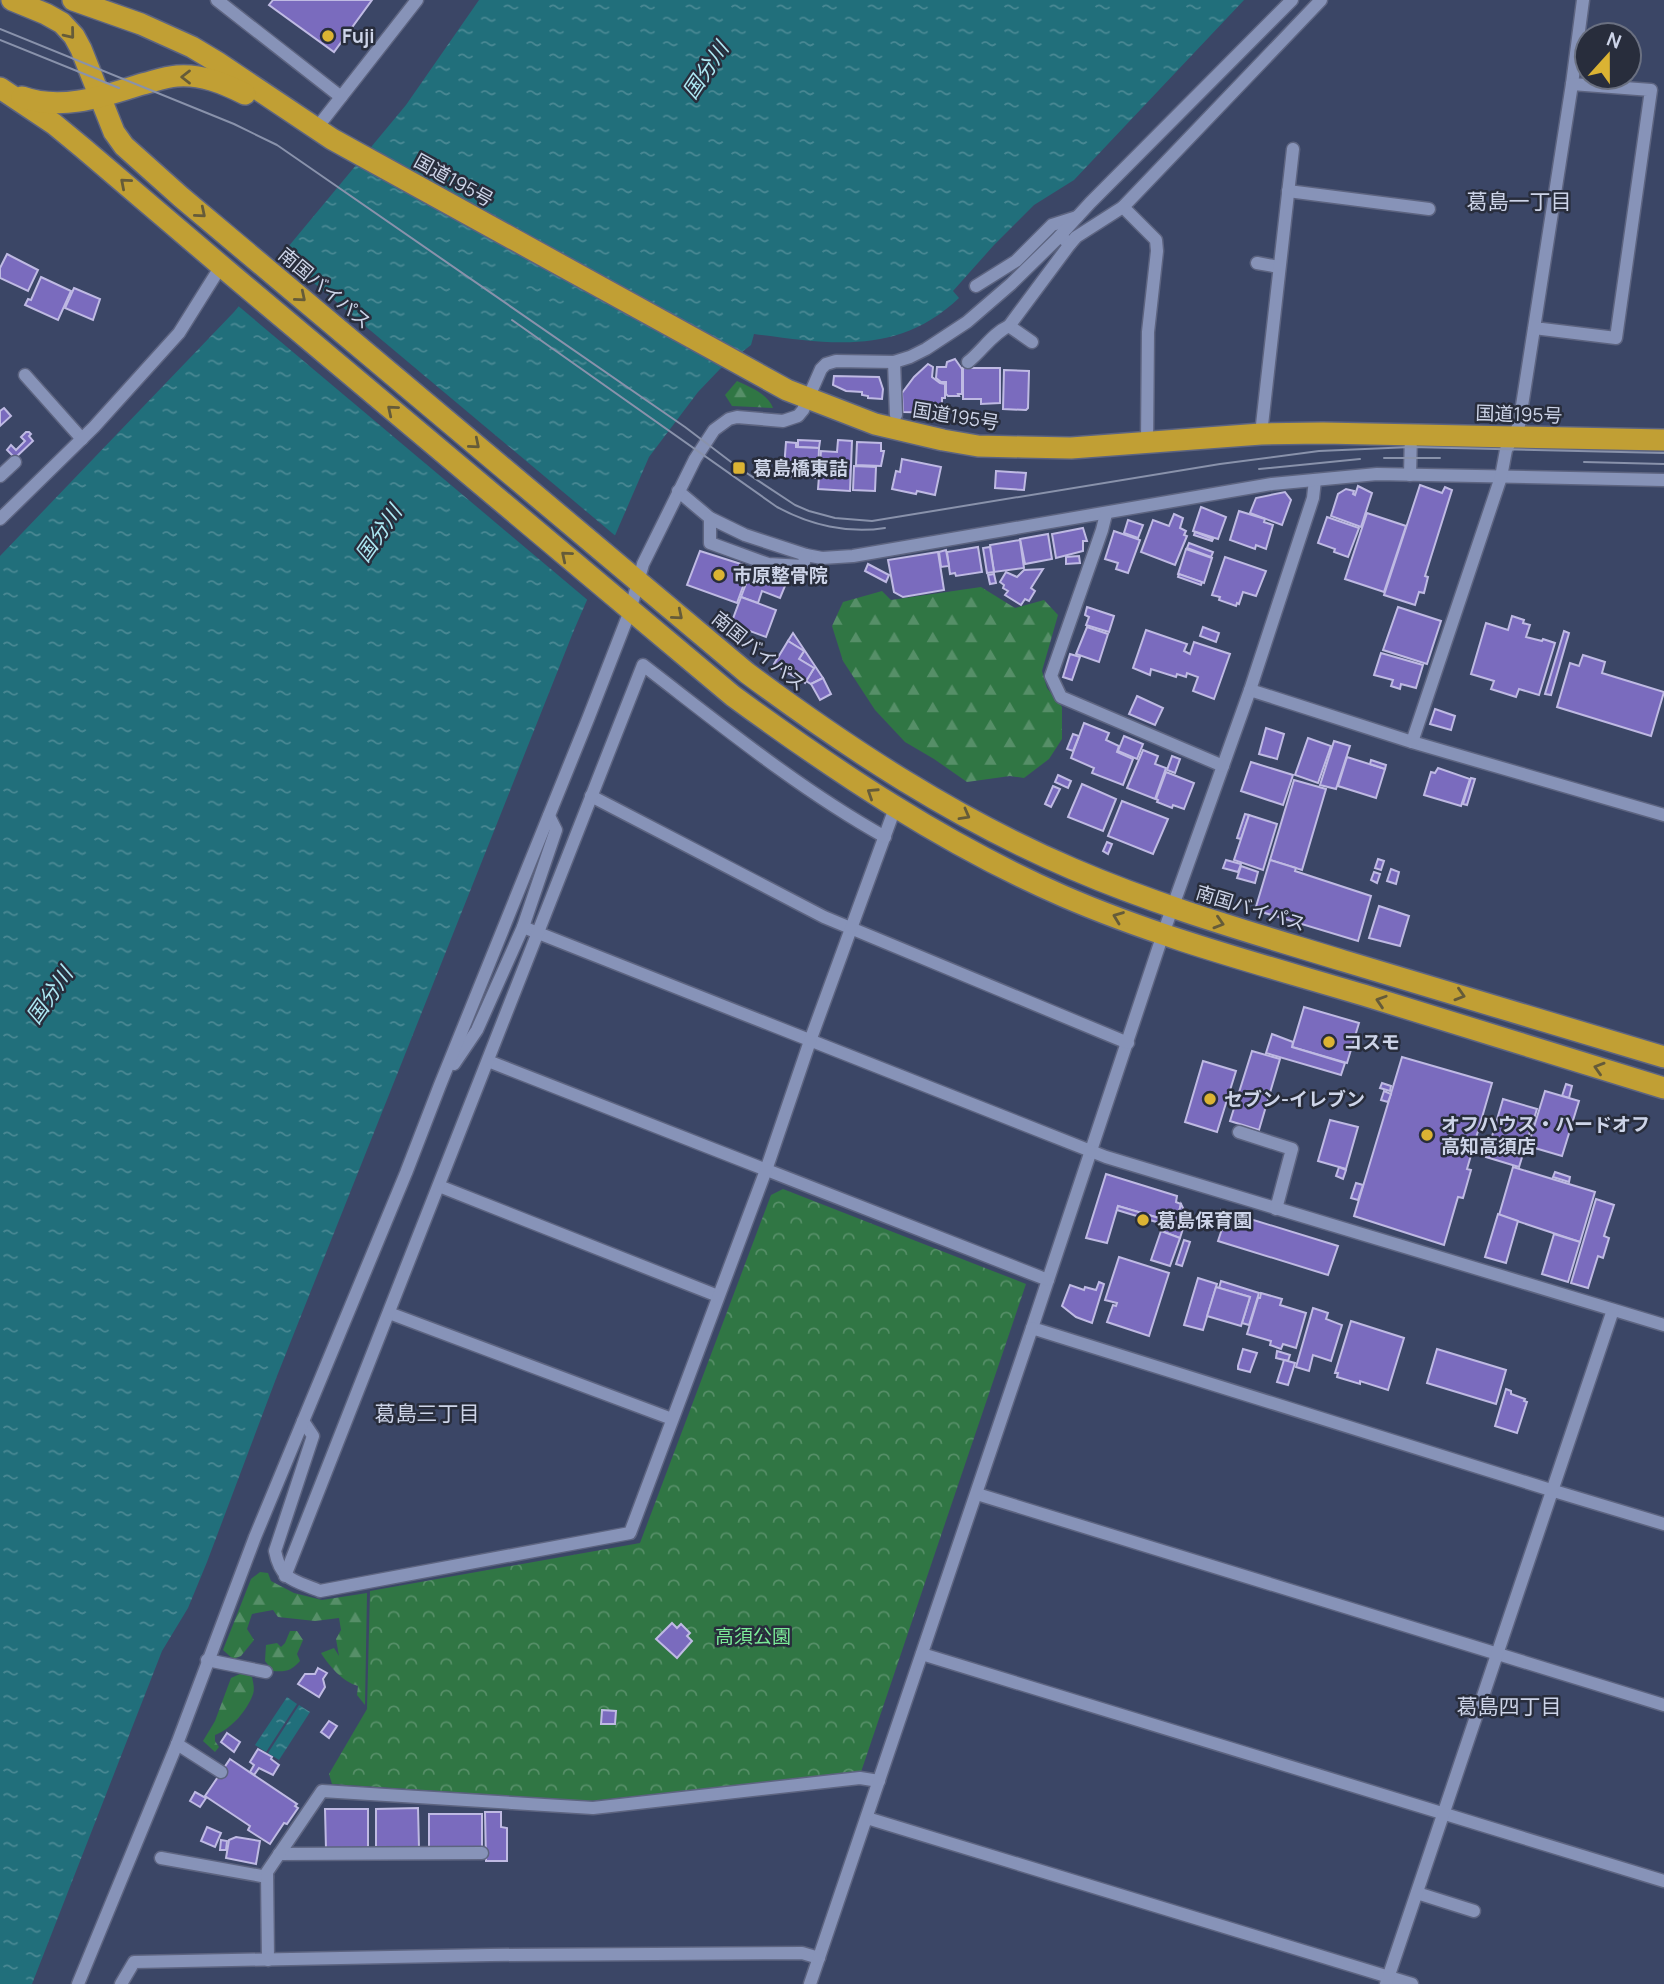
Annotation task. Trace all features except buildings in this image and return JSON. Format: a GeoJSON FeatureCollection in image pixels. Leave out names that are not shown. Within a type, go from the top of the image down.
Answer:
{"type":"FeatureCollection","features":[{"type":"Feature","properties":{"kind":"highway","name":"南国バイパス"},"geometry":{"type":"LineString","coordinates":[[12,0],[62,23],[74,36],[114,132],[124,146],[769,690],[906,782],[1018,844],[1072,869],[1172,908],[1664,1057]]}},
{"type":"Feature","properties":{"kind":"highway","name":"国道195号"},"geometry":{"type":"LineString","coordinates":[[72,0],[141,24],[192,47],[324,134]]}},
{"type":"Feature","properties":{"kind":"highway","name":"国道195号"},"geometry":{"type":"LineString","coordinates":[[3,90],[43,102],[77,102],[100,98],[164,78],[191,76],[230,86],[324,134],[808,400],[875,424],[943,440],[978,446],[1070,448],[1261,434],[1411,434],[1664,440]]}},
{"type":"Feature","properties":{"kind":"highway"},"geometry":{"type":"LineString","coordinates":[[3,90],[83,148],[733,696],[895,808],[1063,896],[1163,934],[1664,1088]]}},
{"type":"Feature","properties":{"kind":"street"},"geometry":{"type":"LineString","coordinates":[[217,0],[341,97]]}},
{"type":"Feature","properties":{"kind":"street"},"geometry":{"type":"LineString","coordinates":[[324,134],[341,97],[417,0]]}},
{"type":"Feature","properties":{"kind":"street"},"geometry":{"type":"LineString","coordinates":[[968,362],[1002,329],[1009,326],[1078,217],[1292,0]]}},
{"type":"Feature","properties":{"kind":"street"},"geometry":{"type":"LineString","coordinates":[[78,1984],[177,1744],[254,1537],[405,1174],[549,816],[633,576],[643,564],[705,442],[722,423],[737,417],[783,421],[798,416],[821,369],[827,364],[836,361],[894,362],[911,357],[967,322],[1065,240],[1076,237],[1122,207],[1321,0]]}},
{"type":"Feature","properties":{"kind":"street"},"geometry":{"type":"LineString","coordinates":[[1412,742],[1501,477],[1506,450],[1519,425],[1583,0]]}},
{"type":"Feature","properties":{"kind":"street"},"geometry":{"type":"LineString","coordinates":[[1534,328],[1616,338],[1651,90],[1572,83]]}},
{"type":"Feature","properties":{"kind":"street"},"geometry":{"type":"LineString","coordinates":[[1261,434],[1293,149]]}},
{"type":"Feature","properties":{"kind":"street"},"geometry":{"type":"LineString","coordinates":[[1288,191],[1429,209]]}},
{"type":"Feature","properties":{"kind":"street"},"geometry":{"type":"LineString","coordinates":[[1122,207],[1156,240],[1157,246],[1148,332],[1147,443]]}},
{"type":"Feature","properties":{"kind":"street"},"geometry":{"type":"LineString","coordinates":[[976,286],[1016,261],[1052,225],[1078,217]]}},
{"type":"Feature","properties":{"kind":"street"},"geometry":{"type":"LineString","coordinates":[[1257,263],[1279,267]]}},
{"type":"Feature","properties":{"kind":"street"},"geometry":{"type":"LineString","coordinates":[[0,519],[82,439],[179,333],[226,271]]}},
{"type":"Feature","properties":{"kind":"street"},"geometry":{"type":"LineString","coordinates":[[1009,326],[1032,342]]}},
{"type":"Feature","properties":{"kind":"street"},"geometry":{"type":"LineString","coordinates":[[894,362],[896,415]]}},
{"type":"Feature","properties":{"kind":"street"},"geometry":{"type":"LineString","coordinates":[[24,375],[82,439]]}},
{"type":"Feature","properties":{"kind":"street"},"geometry":{"type":"LineString","coordinates":[[1410,475],[1411,434]]}},
{"type":"Feature","properties":{"kind":"street"},"geometry":{"type":"LineString","coordinates":[[0,476],[15,462]]}},
{"type":"Feature","properties":{"kind":"street"},"geometry":{"type":"LineString","coordinates":[[678,491],[710,518],[745,535],[822,558],[853,556],[1272,484],[1377,474],[1664,480]]}},
{"type":"Feature","properties":{"kind":"street"},"geometry":{"type":"LineString","coordinates":[[810,1984],[1092,1152],[1163,934],[1250,690],[1313,498],[1315,480]]}},
{"type":"Feature","properties":{"kind":"street"},"geometry":{"type":"LineString","coordinates":[[1106,514],[1051,676],[1061,697],[1223,766]]}},
{"type":"Feature","properties":{"kind":"street"},"geometry":{"type":"LineString","coordinates":[[710,518],[710,543],[768,564],[803,566],[806,555]]}},
{"type":"Feature","properties":{"kind":"street"},"geometry":{"type":"LineString","coordinates":[[285,1576],[643,665],[747,745],[856,821],[885,837]]}},
{"type":"Feature","properties":{"kind":"street"},"geometry":{"type":"LineString","coordinates":[[1250,690],[1412,742],[1664,815]]}},
{"type":"Feature","properties":{"kind":"street"},"geometry":{"type":"LineString","coordinates":[[591,796],[824,917],[1128,1044]]}},
{"type":"Feature","properties":{"kind":"street"},"geometry":{"type":"LineString","coordinates":[[303,1421],[313,1436],[275,1551],[278,1565],[285,1576],[320,1591],[630,1533],[766,1170],[895,808]]}},
{"type":"Feature","properties":{"kind":"street"},"geometry":{"type":"LineString","coordinates":[[440,1085],[477,1030],[523,927],[556,830],[549,816]]}},
{"type":"Feature","properties":{"kind":"street"},"geometry":{"type":"LineString","coordinates":[[523,927],[1092,1152],[1664,1325]]}},
{"type":"Feature","properties":{"kind":"street"},"geometry":{"type":"LineString","coordinates":[[488,1061],[1048,1280]]}},
{"type":"Feature","properties":{"kind":"street"},"geometry":{"type":"LineString","coordinates":[[1239,1132],[1292,1149],[1276,1209]]}},
{"type":"Feature","properties":{"kind":"street"},"geometry":{"type":"LineString","coordinates":[[439,1186],[718,1296]]}},
{"type":"Feature","properties":{"kind":"street"},"geometry":{"type":"LineString","coordinates":[[1387,1980],[1614,1310]]}},
{"type":"Feature","properties":{"kind":"street"},"geometry":{"type":"LineString","coordinates":[[389,1313],[672,1419]]}},
{"type":"Feature","properties":{"kind":"street"},"geometry":{"type":"LineString","coordinates":[[1031,1328],[1664,1524]]}},
{"type":"Feature","properties":{"kind":"street"},"geometry":{"type":"LineString","coordinates":[[977,1494],[1664,1705]]}},
{"type":"Feature","properties":{"kind":"street"},"geometry":{"type":"LineString","coordinates":[[922,1654],[1664,1881]]}},
{"type":"Feature","properties":{"kind":"street"},"geometry":{"type":"LineString","coordinates":[[207,1660],[266,1672]]}},
{"type":"Feature","properties":{"kind":"street"},"geometry":{"type":"LineString","coordinates":[[177,1744],[221,1772]]}},
{"type":"Feature","properties":{"kind":"street"},"geometry":{"type":"LineString","coordinates":[[268,1960],[267,1872],[322,1791],[593,1808],[860,1777],[879,1781]]}},
{"type":"Feature","properties":{"kind":"street"},"geometry":{"type":"LineString","coordinates":[[867,1818],[1387,1980],[1412,1984]]}},
{"type":"Feature","properties":{"kind":"street"},"geometry":{"type":"LineString","coordinates":[[279,1854],[482,1853]]}},
{"type":"Feature","properties":{"kind":"street"},"geometry":{"type":"LineString","coordinates":[[161,1858],[267,1877]]}},
{"type":"Feature","properties":{"kind":"street"},"geometry":{"type":"LineString","coordinates":[[1417,1893],[1474,1911]]}},
{"type":"Feature","properties":{"kind":"street"},"geometry":{"type":"LineString","coordinates":[[121,1984],[134,1962],[490,1955],[802,1953],[819,1958]]}},
{"type":"Feature","properties":{"kind":"green space"},"geometry":{"type":"Polygon","coordinates":[[[737,381],[763,395],[773,408],[732,406],[725,395],[737,381]]]}},
{"type":"Feature","properties":{"kind":"green space"},"geometry":{"type":"Polygon","coordinates":[[[981,587],[1015,608],[1044,600],[1058,615],[1042,671],[1047,688],[1062,707],[1062,739],[1049,759],[1024,778],[1010,776],[967,782],[905,742],[875,710],[843,661],[832,626],[843,602],[882,591],[891,600],[981,587]]]}},
{"type":"Feature","properties":{"kind":"green space","name":"高須公園"},"geometry":{"type":"Polygon","coordinates":[[[783,1189],[1026,1284],[861,1772],[589,1801],[332,1784],[329,1774],[367,1709],[370,1591],[640,1543],[771,1195],[783,1189]]]}},
{"type":"Feature","properties":{"kind":"green space"},"geometry":{"type":"Polygon","coordinates":[[[260,1572],[268,1573],[271,1581],[294,1593],[322,1600],[367,1593],[365,1705],[357,1695],[358,1686],[337,1673],[321,1653],[334,1648],[339,1656],[336,1639],[341,1630],[339,1618],[315,1621],[278,1617],[273,1610],[252,1614],[247,1629],[254,1640],[241,1656],[233,1659],[223,1650],[251,1579],[260,1572]]]}},
{"type":"Feature","properties":{"kind":"green space"},"geometry":{"type":"Polygon","coordinates":[[[290,1631],[297,1631],[303,1640],[297,1654],[300,1661],[288,1670],[273,1671],[265,1661],[266,1645],[277,1643],[281,1647],[290,1631]]]}},
{"type":"Feature","properties":{"kind":"green space"},"geometry":{"type":"Polygon","coordinates":[[[242,1673],[252,1677],[253,1694],[238,1719],[215,1735],[219,1747],[215,1752],[203,1741],[215,1721],[231,1678],[242,1673]]]}},
{"type":"Feature","properties":{"kind":"water","name":"国分川"},"geometry":{"type":"Polygon","coordinates":[[[479,0],[1244,0],[1074,180],[1034,205],[994,245],[953,291],[959,298],[936,317],[912,330],[862,342],[810,341],[754,334],[751,345],[720,369],[698,392],[649,457],[574,630],[277,1376],[207,1562],[188,1608],[162,1651],[32,1984],[0,1984],[0,556],[234,312],[406,105],[479,0]]]}},
{"type":"Feature","properties":{"kind":"water"},"geometry":{"type":"Polygon","coordinates":[[[287,1697],[297,1704],[266,1752],[255,1745],[287,1697]]]}},
{"type":"Feature","properties":{"kind":"water"},"geometry":{"type":"Polygon","coordinates":[[[299,1705],[310,1712],[279,1760],[268,1753],[299,1705]]]}},
{"type":"Feature","properties":{"kind":"pier"},"geometry":{"type":"Polygon","coordinates":[[[278,253],[618,538],[590,602],[236,304],[278,253]]]}},
{"type":"Feature","properties":{"kind":"tram line"},"geometry":{"type":"LineString","coordinates":[[0,29],[234,124],[277,145],[685,427],[739,468],[795,505],[835,518],[872,521],[1220,464],[1319,451],[1411,447],[1664,453]]}},
{"type":"Feature","properties":{"kind":"tram line"},"geometry":{"type":"LineString","coordinates":[[0,40],[119,88]]}},
{"type":"Feature","properties":{"kind":"tram line"},"geometry":{"type":"LineString","coordinates":[[512,320],[777,507],[803,519],[843,529],[885,528]]}},
{"type":"Feature","properties":{"kind":"tram line"},"geometry":{"type":"LineString","coordinates":[[1384,458],[1440,458]]}},
{"type":"Feature","properties":{"kind":"tram line"},"geometry":{"type":"LineString","coordinates":[[1259,469],[1360,459]]}},
{"type":"Feature","properties":{"kind":"tram line"},"geometry":{"type":"LineString","coordinates":[[1584,462],[1664,464]]}},
{"type":"Feature","properties":{"kind":"place","name":"Fuji"},"geometry":{"type":"Point","coordinates":[328,36]}},
{"type":"Feature","properties":{"kind":"place","name":"葛島橋東詰"},"geometry":{"type":"Point","coordinates":[739,468]}},
{"type":"Feature","properties":{"kind":"place","name":"市原整骨院"},"geometry":{"type":"Point","coordinates":[719,575]}},
{"type":"Feature","properties":{"kind":"place","name":"コスモ"},"geometry":{"type":"Point","coordinates":[1329,1042]}},
{"type":"Feature","properties":{"kind":"place","name":"セブン-イレブン"},"geometry":{"type":"Point","coordinates":[1210,1099]}},
{"type":"Feature","properties":{"kind":"place","name":"オフハウス・ハードオフ 高知高須店"},"geometry":{"type":"Point","coordinates":[1427,1135]}},
{"type":"Feature","properties":{"kind":"place","name":"葛島保育園"},"geometry":{"type":"Point","coordinates":[1143,1220]}},
{"type":"Feature","properties":{"kind":"district","name":"葛島一丁目"},"geometry":{"type":"Point","coordinates":[1519,201]}},
{"type":"Feature","properties":{"kind":"district","name":"葛島三丁目"},"geometry":{"type":"Point","coordinates":[427,1413]}},
{"type":"Feature","properties":{"kind":"district","name":"葛島四丁目"},"geometry":{"type":"Point","coordinates":[1509,1706]}}]}
